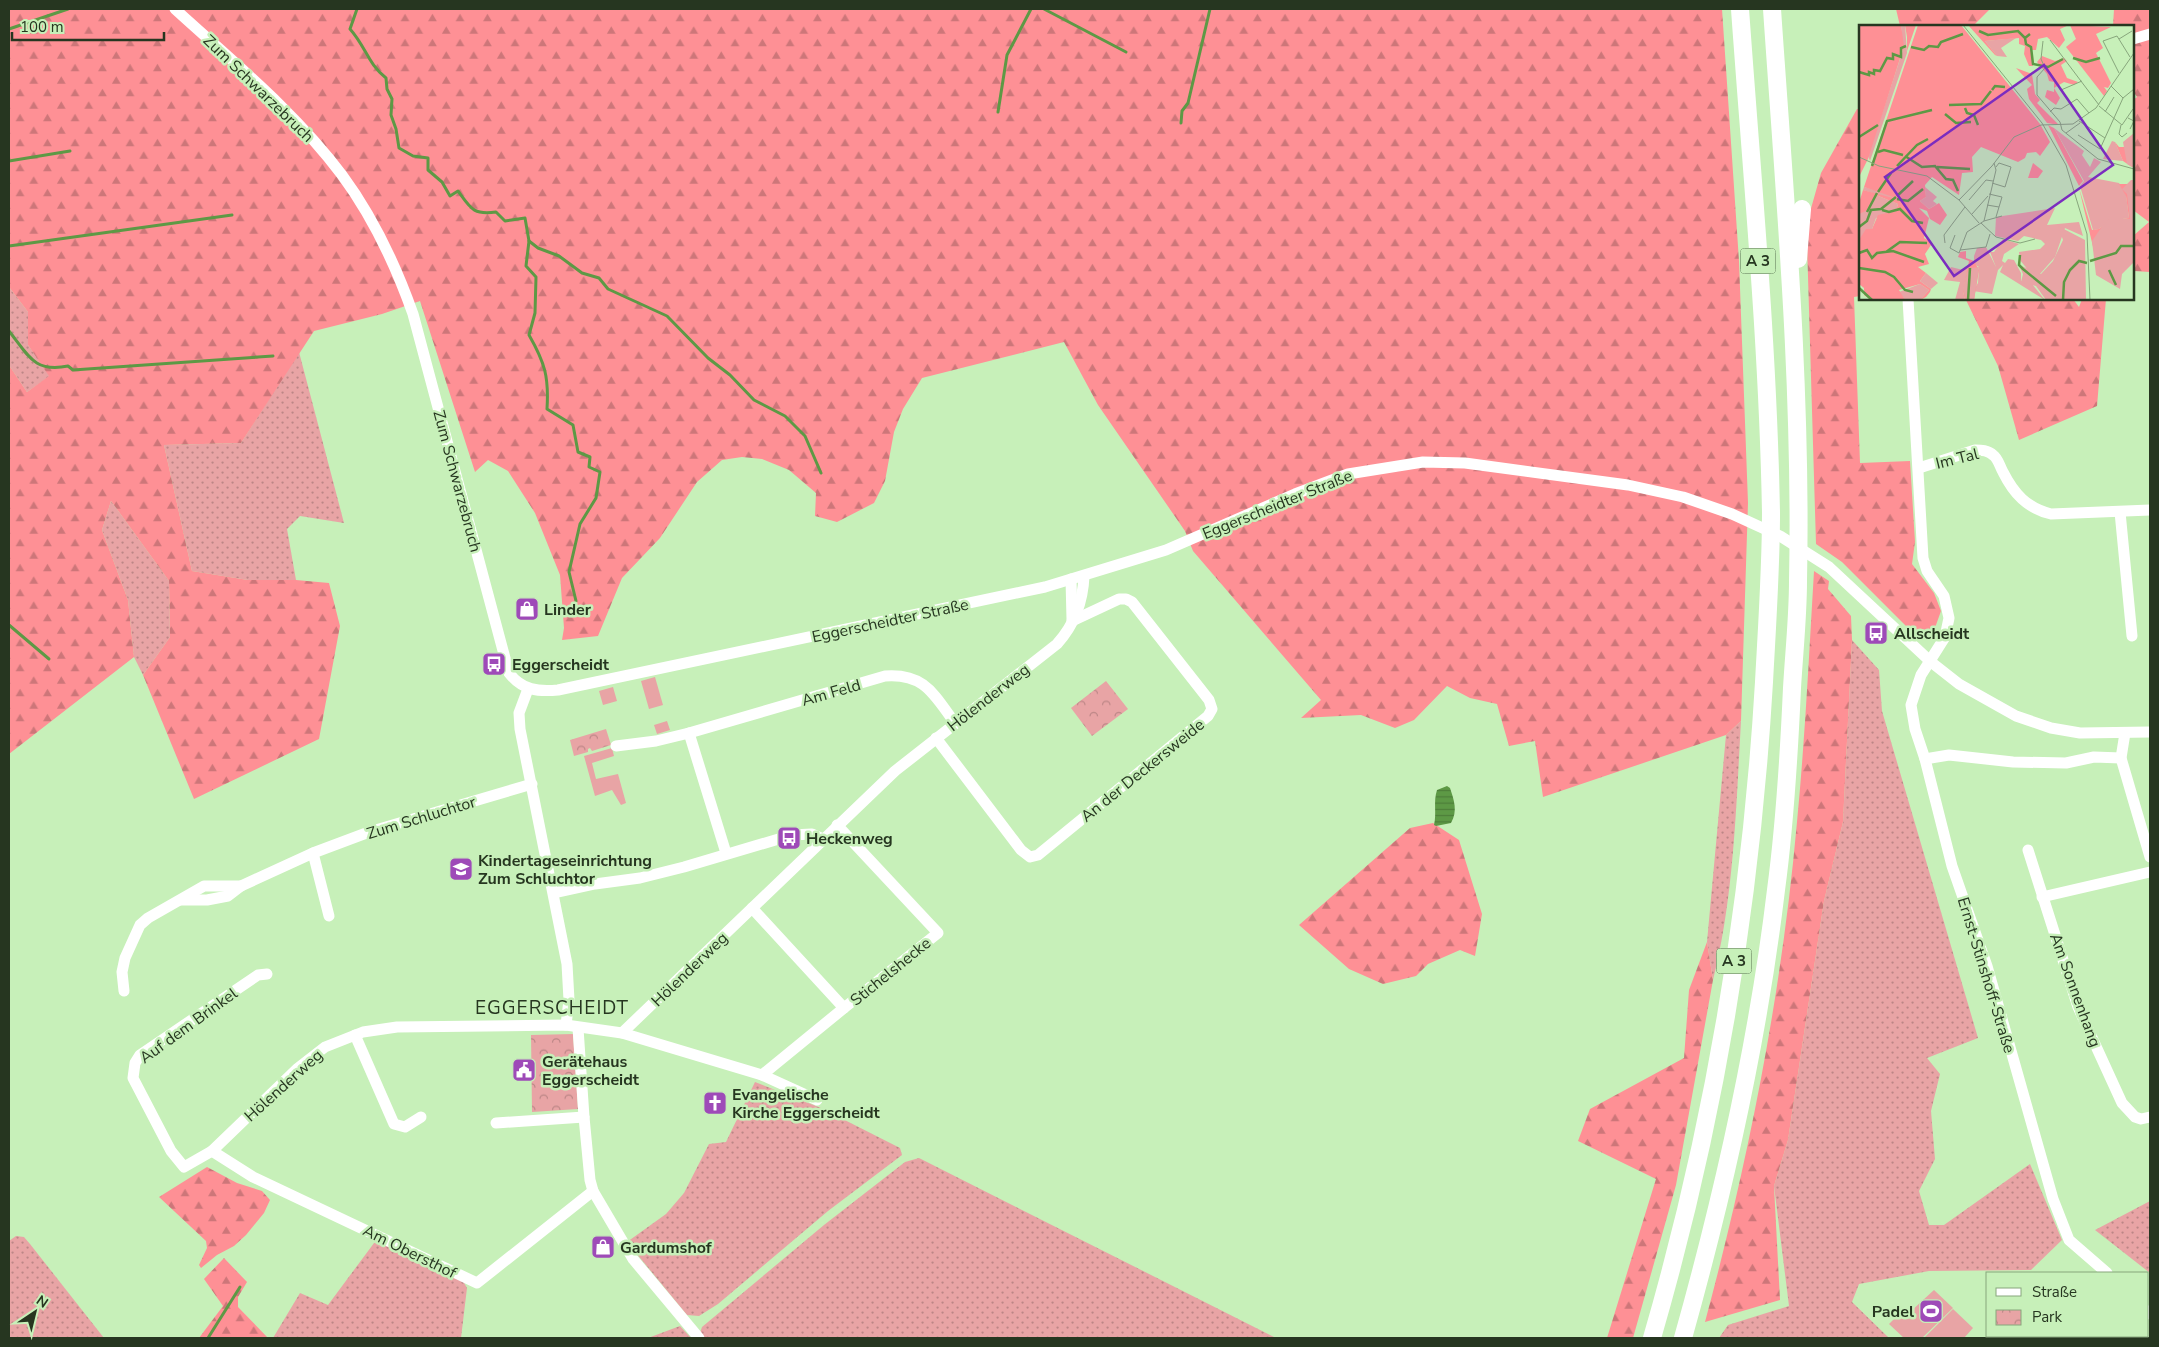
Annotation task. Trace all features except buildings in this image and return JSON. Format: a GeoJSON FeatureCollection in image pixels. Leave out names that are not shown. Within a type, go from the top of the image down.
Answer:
{"type":"FeatureCollection","features":[{"type":"Feature","properties":{"kind":"highway","name":"A 3"},"geometry":{"type":"LineString","coordinates":[[1652,1338],[1690,1197],[1720,1051],[1746,888],[1761,741],[1771,514],[1762,318],[1740,9]]}},
{"type":"Feature","properties":{"kind":"highway","name":"A 3"},"geometry":{"type":"LineString","coordinates":[[1683,1338],[1716,1212],[1749,1059],[1776,890],[1789,744],[1798,583],[1798,445],[1793,317],[1772,9]]}},
{"type":"Feature","properties":{"kind":"highway"},"geometry":{"type":"LineString","coordinates":[[1793,317],[1802,209]]}},
{"type":"Feature","properties":{"kind":"street","name":"Zum Schwarzebruch"},"geometry":{"type":"LineString","coordinates":[[175,9],[284,108],[311,136],[343,176],[370,218],[392,261],[413,314],[509,674],[516,682],[528,688]]}},
{"type":"Feature","properties":{"kind":"street"},"geometry":{"type":"LineString","coordinates":[[2134,39],[2150,34]]}},
{"type":"Feature","properties":{"kind":"street"},"geometry":{"type":"LineString","coordinates":[[1908,300],[1923,558],[1927,571],[1944,596],[1949,618],[1945,637],[1930,662]]}},
{"type":"Feature","properties":{"kind":"street","name":"Im Tal"},"geometry":{"type":"LineString","coordinates":[[1919,468],[1975,450],[1984,450],[1994,455],[2014,490],[2024,502],[2037,511],[2051,514],[2120,512]]}},
{"type":"Feature","properties":{"kind":"street","name":"Eggerscheidter Straße"},"geometry":{"type":"LineString","coordinates":[[528,688],[543,692],[558,690],[936,611],[1084,576],[1166,550],[1295,494],[1348,474],[1423,462],[1465,463],[1628,485],[1683,497],[1732,514],[1780,536],[1828,567],[1930,662],[1959,684],[2016,716],[2052,728],[2080,733],[2150,732]]}},
{"type":"Feature","properties":{"kind":"street"},"geometry":{"type":"LineString","coordinates":[[2132,636],[2120,512],[2150,510]]}},
{"type":"Feature","properties":{"kind":"street","name":"Hölenderweg"},"geometry":{"type":"LineString","coordinates":[[184,1167],[212,1151],[312,1056],[325,1047],[363,1032],[397,1027],[566,1025],[622,1033],[895,770],[1052,648],[1066,632],[1082,602],[1084,576]]}},
{"type":"Feature","properties":{"kind":"street"},"geometry":{"type":"LineString","coordinates":[[1071,579],[1072,621]]}},
{"type":"Feature","properties":{"kind":"street","name":"An der Deckersweide"},"geometry":{"type":"LineString","coordinates":[[936,738],[1021,850],[1030,857],[1038,854],[1208,716],[1212,708],[1209,700],[1132,602],[1119,599],[1072,621]]}},
{"type":"Feature","properties":{"kind":"street","name":"Ernst-Stinshoff-Straße"},"geometry":{"type":"LineString","coordinates":[[1930,662],[1917,684],[1911,705],[1915,728],[1925,759],[1952,866],[1987,966],[2053,1199],[2069,1240],[2106,1272]]}},
{"type":"Feature","properties":{"kind":"street","name":"Am Feld"},"geometry":{"type":"LineString","coordinates":[[616,746],[656,741],[689,733],[885,676],[900,675],[925,684],[956,723]]}},
{"type":"Feature","properties":{"kind":"street"},"geometry":{"type":"LineString","coordinates":[[528,688],[519,713],[567,964],[569,1000],[566,1025]]}},
{"type":"Feature","properties":{"kind":"street"},"geometry":{"type":"LineString","coordinates":[[689,733],[726,854]]}},
{"type":"Feature","properties":{"kind":"street"},"geometry":{"type":"LineString","coordinates":[[2125,733],[2121,758],[2150,857]]}},
{"type":"Feature","properties":{"kind":"street"},"geometry":{"type":"LineString","coordinates":[[1925,759],[1949,755],[2012,762],[2066,763],[2094,757],[2121,758]]}},
{"type":"Feature","properties":{"kind":"street","name":"Zum Schluchtor"},"geometry":{"type":"LineString","coordinates":[[124,991],[122,972],[140,926],[165,907],[181,900],[207,900],[228,896],[241,886],[312,853],[417,816],[532,784]]}},
{"type":"Feature","properties":{"kind":"street","name":"Stichelshecke"},"geometry":{"type":"LineString","coordinates":[[762,1075],[938,933],[837,825]]}},
{"type":"Feature","properties":{"kind":"street"},"geometry":{"type":"LineString","coordinates":[[554,893],[595,884],[640,878],[792,835],[812,834],[823,839]]}},
{"type":"Feature","properties":{"kind":"street","name":"Am Sonnenhang"},"geometry":{"type":"LineString","coordinates":[[2028,850],[2078,1006],[2122,1103],[2130,1113],[2146,1118]]}},
{"type":"Feature","properties":{"kind":"street"},"geometry":{"type":"LineString","coordinates":[[312,853],[329,916]]}},
{"type":"Feature","properties":{"kind":"street"},"geometry":{"type":"LineString","coordinates":[[2042,897],[2150,872]]}},
{"type":"Feature","properties":{"kind":"street","name":"Stichelshecke"},"geometry":{"type":"LineString","coordinates":[[752,908],[844,1008]]}},
{"type":"Feature","properties":{"kind":"street","name":"Auf dem Brinkel"},"geometry":{"type":"LineString","coordinates":[[184,1167],[171,1151],[133,1078],[135,1063],[140,1055],[258,975],[267,974]]}},
{"type":"Feature","properties":{"kind":"street"},"geometry":{"type":"LineString","coordinates":[[578,1028],[584,1116],[590,1180],[593,1191],[633,1258],[699,1338]]}},
{"type":"Feature","properties":{"kind":"street"},"geometry":{"type":"LineString","coordinates":[[622,1033],[762,1075],[817,1100]]}},
{"type":"Feature","properties":{"kind":"street"},"geometry":{"type":"LineString","coordinates":[[355,1035],[394,1124],[405,1126],[421,1117]]}},
{"type":"Feature","properties":{"kind":"street"},"geometry":{"type":"LineString","coordinates":[[496,1123],[584,1116]]}},
{"type":"Feature","properties":{"kind":"street","name":"Am Obersthof"},"geometry":{"type":"LineString","coordinates":[[212,1151],[253,1177],[347,1220],[476,1283],[593,1191]]}},
{"type":"Feature","properties":{"kind":"green space"},"geometry":{"type":"Polygon","coordinates":[[[9,9],[1722,9],[1739,261],[1748,503],[1741,721],[1726,735],[1543,797],[1535,741],[1509,746],[1497,704],[1470,698],[1447,686],[1414,720],[1395,728],[1361,715],[1301,718],[1321,700],[1193,551],[1185,531],[1098,405],[1064,342],[922,378],[903,409],[894,432],[885,481],[874,503],[837,522],[815,516],[816,493],[789,470],[762,459],[742,457],[722,460],[697,482],[660,538],[622,578],[598,636],[562,640],[564,628],[560,575],[535,513],[508,471],[488,460],[475,472],[420,301],[382,314],[314,331],[241,443],[164,445],[192,571],[248,580],[296,580],[329,583],[340,626],[319,739],[194,799],[143,675],[170,637],[169,581],[111,501],[102,530],[128,600],[134,657],[9,754],[9,365],[27,392],[49,376],[28,345],[28,312],[9,287],[9,9]]]}},
{"type":"Feature","properties":{"kind":"green space"},"geometry":{"type":"Polygon","coordinates":[[[1896,9],[1990,9],[1974,25],[1900,25],[1896,9]]]}},
{"type":"Feature","properties":{"kind":"green space"},"geometry":{"type":"Polygon","coordinates":[[[2114,9],[2150,9],[2150,272],[2134,271],[2134,235],[2149,222],[2134,211],[2134,99],[2137,97],[2134,92],[2134,25],[2113,25],[2114,9]]]}},
{"type":"Feature","properties":{"kind":"green space"},"geometry":{"type":"Polygon","coordinates":[[[1857,109],[1859,109],[1859,296],[1854,297],[1860,463],[1910,461],[1915,542],[1912,564],[1934,593],[1941,611],[1931,639],[1919,639],[1842,562],[1816,544],[1807,243],[1810,212],[1821,173],[1857,109]]]}},
{"type":"Feature","properties":{"kind":"green space"},"geometry":{"type":"Polygon","coordinates":[[[9,287],[28,312],[28,345],[50,376],[27,392],[9,365],[9,287]]]}},
{"type":"Feature","properties":{"kind":"green space"},"geometry":{"type":"Polygon","coordinates":[[[1966,300],[2074,300],[2079,307],[2082,300],[2106,300],[2097,406],[2019,440],[1998,366],[1966,300]]]}},
{"type":"Feature","properties":{"kind":"green space"},"geometry":{"type":"Polygon","coordinates":[[[299,352],[344,523],[300,516],[287,529],[296,580],[248,580],[192,571],[164,445],[241,443],[299,352]]]}},
{"type":"Feature","properties":{"kind":"green space"},"geometry":{"type":"Polygon","coordinates":[[[111,501],[169,581],[170,637],[143,675],[134,657],[128,600],[102,530],[111,501]]]}},
{"type":"Feature","properties":{"kind":"green space"},"geometry":{"type":"Polygon","coordinates":[[[1814,571],[1829,581],[1828,589],[1851,616],[1852,640],[1843,822],[1824,901],[1788,1140],[1774,1186],[1780,1300],[1705,1322],[1736,1198],[1773,1011],[1791,885],[1800,791],[1814,571]]]}},
{"type":"Feature","properties":{"kind":"green space"},"geometry":{"type":"Polygon","coordinates":[[[1852,640],[1879,670],[1882,711],[1978,1038],[1927,1058],[1940,1074],[1931,1111],[1935,1159],[1919,1191],[1929,1225],[1944,1225],[2030,1164],[2062,1240],[2031,1270],[1929,1271],[1859,1284],[1852,1302],[1889,1338],[1719,1338],[1728,1325],[1789,1306],[1774,1186],[1788,1140],[1824,901],[1843,822],[1852,640]]]}},
{"type":"Feature","properties":{"kind":"green space"},"geometry":{"type":"Polygon","coordinates":[[[655,677],[663,705],[649,709],[641,681],[655,677]]]}},
{"type":"Feature","properties":{"kind":"green space"},"geometry":{"type":"Polygon","coordinates":[[[1106,681],[1128,709],[1092,736],[1071,708],[1106,681]]]}},
{"type":"Feature","properties":{"kind":"green space"},"geometry":{"type":"Polygon","coordinates":[[[613,687],[617,701],[603,705],[599,691],[613,687]]]}},
{"type":"Feature","properties":{"kind":"green space"},"geometry":{"type":"Polygon","coordinates":[[[667,721],[670,730],[657,734],[654,725],[667,721]]]}},
{"type":"Feature","properties":{"kind":"green space"},"geometry":{"type":"Polygon","coordinates":[[[1741,721],[1730,884],[1726,916],[1713,980],[1707,942],[1726,735],[1741,721]]]}},
{"type":"Feature","properties":{"kind":"green space"},"geometry":{"type":"Polygon","coordinates":[[[606,729],[611,745],[592,751],[590,748],[588,752],[574,756],[570,740],[606,729]]]}},
{"type":"Feature","properties":{"kind":"green space"},"geometry":{"type":"Polygon","coordinates":[[[612,748],[614,756],[592,763],[596,779],[618,774],[626,803],[621,805],[612,790],[595,796],[584,756],[612,748]]]}},
{"type":"Feature","properties":{"kind":"green space"},"geometry":{"type":"Polygon","coordinates":[[[1433,823],[1459,840],[1482,914],[1475,956],[1460,950],[1428,964],[1416,976],[1383,984],[1349,969],[1299,925],[1410,828],[1433,823]]]}},
{"type":"Feature","properties":{"kind":"green space"},"geometry":{"type":"Polygon","coordinates":[[[1707,942],[1713,980],[1676,1185],[1633,1338],[1607,1338],[1656,1179],[1578,1141],[1590,1109],[1684,1058],[1689,990],[1707,942]]]}},
{"type":"Feature","properties":{"kind":"green space"},"geometry":{"type":"Polygon","coordinates":[[[573,1034],[578,1109],[532,1112],[531,1035],[573,1034]]]}},
{"type":"Feature","properties":{"kind":"green space"},"geometry":{"type":"Polygon","coordinates":[[[755,1082],[821,1108],[900,1148],[902,1155],[828,1211],[718,1304],[699,1316],[687,1315],[627,1242],[666,1214],[684,1193],[709,1144],[726,1142],[755,1082]]]}},
{"type":"Feature","properties":{"kind":"green space"},"geometry":{"type":"Polygon","coordinates":[[[919,1158],[1276,1338],[705,1338],[700,1333],[702,1327],[824,1225],[905,1162],[919,1158]]]}},
{"type":"Feature","properties":{"kind":"green space"},"geometry":{"type":"Polygon","coordinates":[[[207,1167],[237,1183],[262,1191],[270,1200],[264,1213],[246,1235],[234,1246],[217,1255],[201,1268],[199,1265],[207,1248],[206,1241],[159,1197],[207,1167]]]}},
{"type":"Feature","properties":{"kind":"green space"},"geometry":{"type":"Polygon","coordinates":[[[2150,1201],[2150,1273],[2149,1272],[2095,1230],[2150,1201]]]}},
{"type":"Feature","properties":{"kind":"green space"},"geometry":{"type":"Polygon","coordinates":[[[16,1236],[24,1237],[104,1338],[9,1338],[9,1241],[16,1236]]]}},
{"type":"Feature","properties":{"kind":"green space"},"geometry":{"type":"Polygon","coordinates":[[[377,1239],[463,1281],[467,1288],[461,1338],[273,1338],[300,1293],[328,1305],[377,1239]]]}},
{"type":"Feature","properties":{"kind":"green space"},"geometry":{"type":"Polygon","coordinates":[[[224,1258],[247,1282],[238,1297],[238,1307],[268,1338],[199,1338],[223,1306],[204,1279],[224,1258]]]}},
{"type":"Feature","properties":{"kind":"green space"},"geometry":{"type":"Polygon","coordinates":[[[1934,1290],[1953,1308],[1922,1338],[1904,1338],[1889,1324],[1904,1309],[1909,1313],[1934,1290]]]}},
{"type":"Feature","properties":{"kind":"green space"},"geometry":{"type":"Polygon","coordinates":[[[1953,1309],[1973,1328],[1964,1338],[1924,1338],[1953,1309]]]}},
{"type":"Feature","properties":{"kind":"green space"},"geometry":{"type":"Polygon","coordinates":[[[680,1326],[691,1338],[648,1338],[680,1326]]]}},
{"type":"Feature","properties":{"kind":"green space"},"geometry":{"type":"Polygon","coordinates":[[[2008,1337],[2092,1338],[2009,1338],[2008,1337]]]}},
{"type":"Feature","properties":{"kind":"shaded area"},"geometry":{"type":"Polygon","coordinates":[[[1447,786],[1450,788],[1455,806],[1453,819],[1451,823],[1436,826],[1434,825],[1437,790],[1447,786]]]}},
{"type":"Feature","properties":{"kind":"waterway"},"geometry":{"type":"LineString","coordinates":[[9,29],[68,9]]}},
{"type":"Feature","properties":{"kind":"waterway"},"geometry":{"type":"LineString","coordinates":[[357,9],[350,29],[375,67],[386,78],[387,89],[392,99],[391,115],[396,129],[399,148],[413,156],[428,158],[428,170],[442,182],[450,196],[458,191],[473,209],[482,213],[496,212],[505,221],[525,218],[529,241],[526,266],[536,277],[535,313],[529,335],[545,370],[547,409],[573,425],[578,452],[590,457],[589,467],[600,472],[596,498],[580,524],[569,572],[576,601]]}},
{"type":"Feature","properties":{"kind":"waterway"},"geometry":{"type":"LineString","coordinates":[[998,112],[1007,55],[1031,9]]}},
{"type":"Feature","properties":{"kind":"waterway"},"geometry":{"type":"LineString","coordinates":[[1044,9],[1126,52]]}},
{"type":"Feature","properties":{"kind":"waterway"},"geometry":{"type":"LineString","coordinates":[[1181,123],[1182,111],[1188,103],[1210,9]]}},
{"type":"Feature","properties":{"kind":"waterway"},"geometry":{"type":"LineString","coordinates":[[9,161],[70,151]]}},
{"type":"Feature","properties":{"kind":"waterway"},"geometry":{"type":"LineString","coordinates":[[9,246],[232,215]]}},
{"type":"Feature","properties":{"kind":"waterway"},"geometry":{"type":"LineString","coordinates":[[529,241],[538,248],[559,256],[582,273],[599,278],[608,289],[667,316],[708,358],[730,375],[754,400],[785,416],[805,436],[821,473]]}},
{"type":"Feature","properties":{"kind":"waterway"},"geometry":{"type":"LineString","coordinates":[[9,331],[27,354],[39,364],[47,367],[68,366],[73,370],[273,356]]}},
{"type":"Feature","properties":{"kind":"waterway"},"geometry":{"type":"LineString","coordinates":[[9,625],[49,659]]}},
{"type":"Feature","properties":{"kind":"waterway"},"geometry":{"type":"LineString","coordinates":[[208,1338],[240,1287]]}},
{"type":"Feature","properties":{"kind":"place","name":"Linder"},"geometry":{"type":"Point","coordinates":[527,609]}},
{"type":"Feature","properties":{"kind":"place","name":"Allscheidt"},"geometry":{"type":"Point","coordinates":[1876,633]}},
{"type":"Feature","properties":{"kind":"place","name":"Eggerscheidt"},"geometry":{"type":"Point","coordinates":[494,664]}},
{"type":"Feature","properties":{"kind":"place","name":"Heckenweg"},"geometry":{"type":"Point","coordinates":[789,838]}},
{"type":"Feature","properties":{"kind":"place","name":"Kindertageseinrichtung Zum Schluchtor"},"geometry":{"type":"Point","coordinates":[461,869]}},
{"type":"Feature","properties":{"kind":"place","name":"Gerätehaus Eggerscheidt"},"geometry":{"type":"Point","coordinates":[524,1070]}},
{"type":"Feature","properties":{"kind":"place","name":"Evangelische Kirche Eggerscheidt"},"geometry":{"type":"Point","coordinates":[715,1103]}},
{"type":"Feature","properties":{"kind":"place","name":"Gardumshof"},"geometry":{"type":"Point","coordinates":[603,1247]}},
{"type":"Feature","properties":{"kind":"place","name":"Padel"},"geometry":{"type":"Point","coordinates":[1931,1311]}},
{"type":"Feature","properties":{"kind":"district","name":"EGGERSCHEIDT"},"geometry":{"type":"Point","coordinates":[552,1007]}}]}
